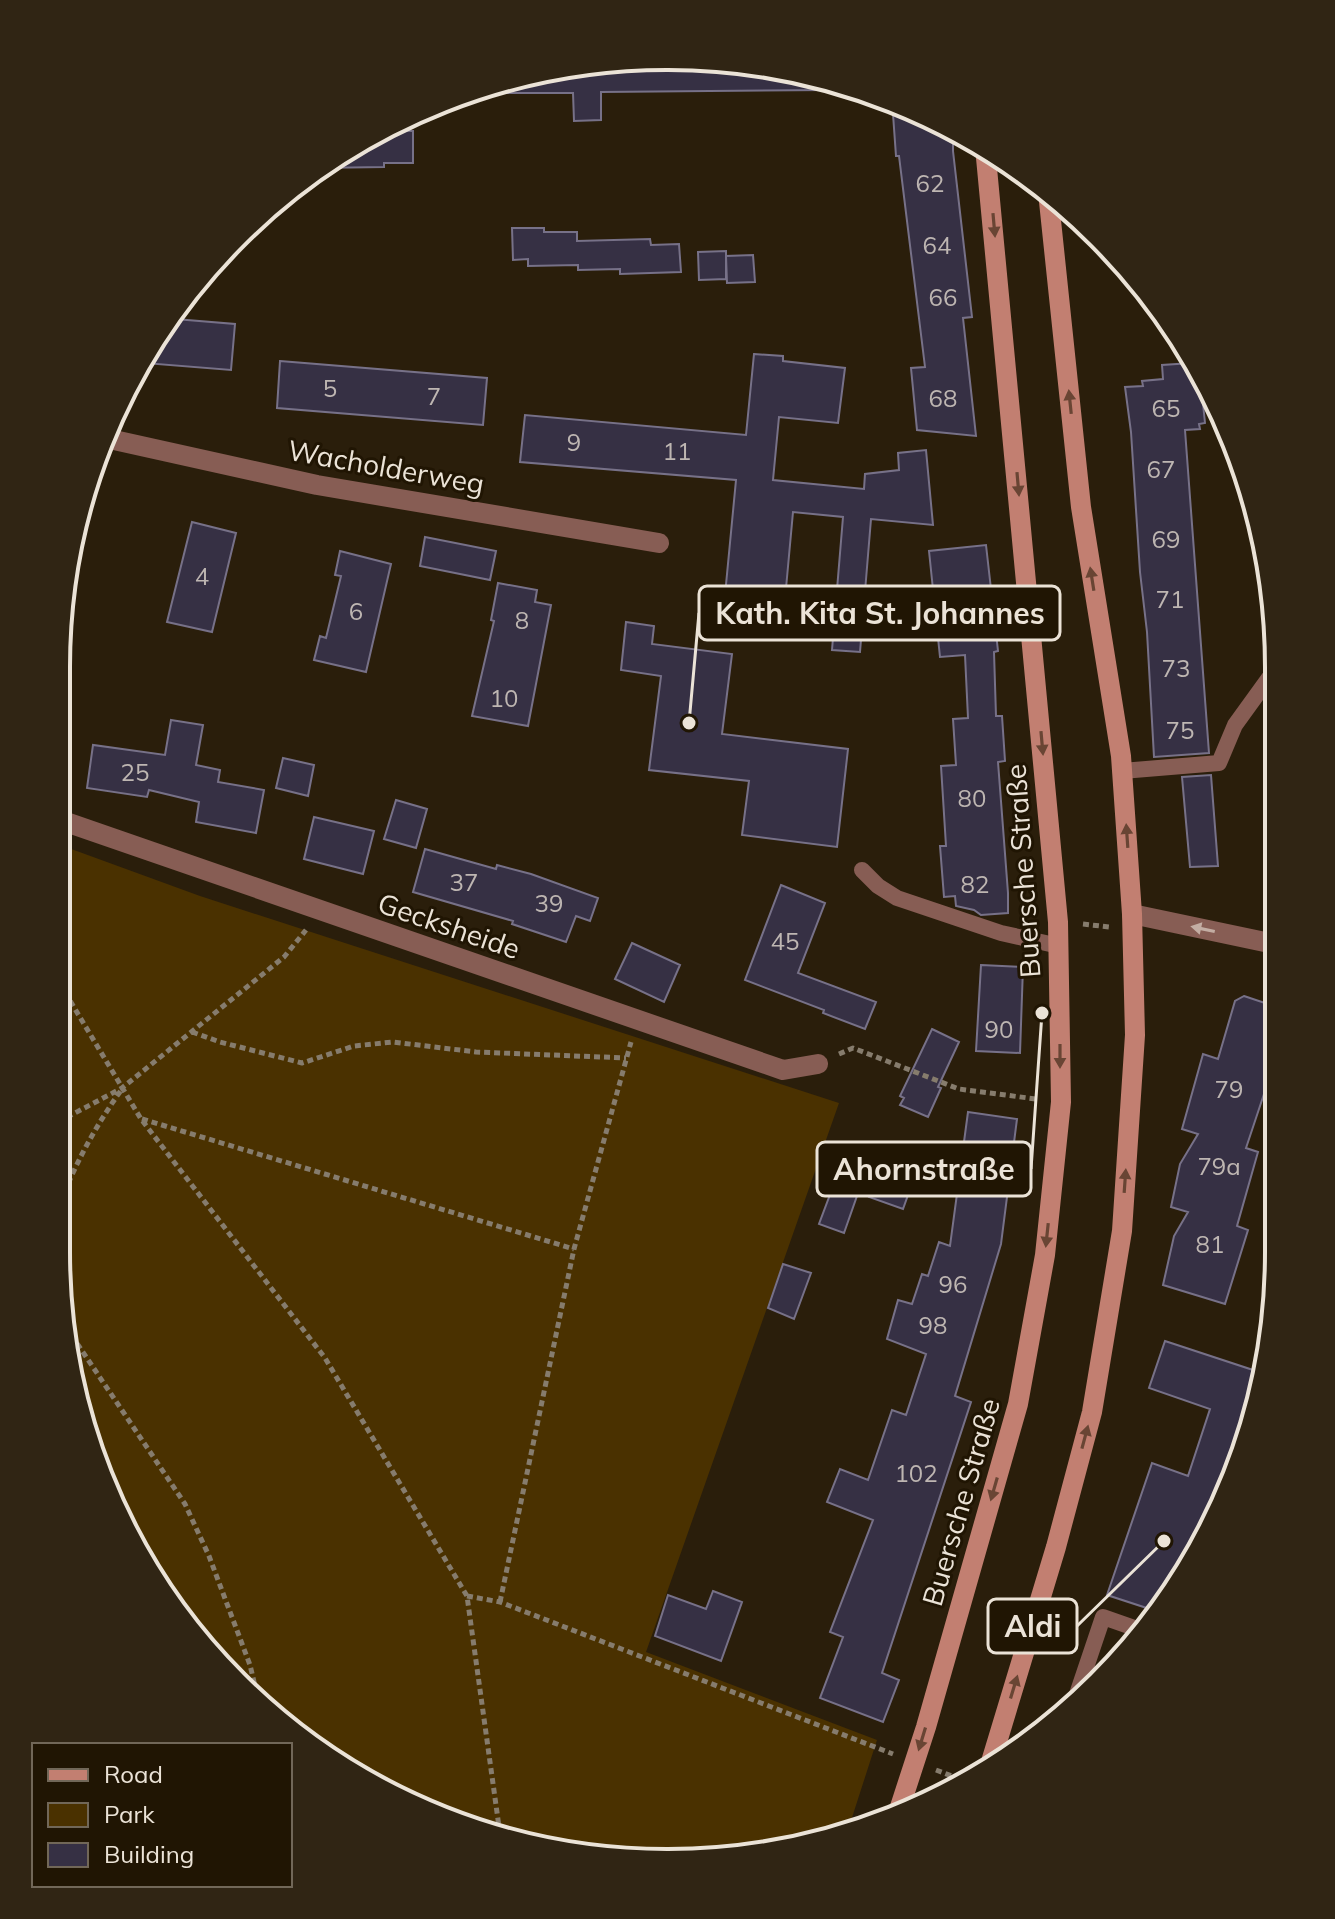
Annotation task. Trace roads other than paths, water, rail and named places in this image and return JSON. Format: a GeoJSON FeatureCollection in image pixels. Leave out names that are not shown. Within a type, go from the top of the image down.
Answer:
{"type":"FeatureCollection","features":[{"type":"Feature","properties":{"kind":"main road","name":"Buersche Straße"},"geometry":{"type":"LineString","coordinates":[[902,1801],[1018,1404],[1045,1255],[1061,1102],[1058,922],[987,163]]}},
{"type":"Feature","properties":{"kind":"main road"},"geometry":{"type":"LineString","coordinates":[[998,1749],[1092,1412],[1122,1231],[1135,1035],[1132,922],[1122,771],[1081,507],[1050,209]]}},
{"type":"Feature","properties":{"kind":"street","name":"Wacholderweg"},"geometry":{"type":"LineString","coordinates":[[115,440],[317,485],[659,543]]}},
{"type":"Feature","properties":{"kind":"street","name":"Gecksheide"},"geometry":{"type":"LineString","coordinates":[[70,823],[783,1070],[818,1064]]}},
{"type":"Feature","properties":{"kind":"street"},"geometry":{"type":"LineString","coordinates":[[1132,922],[1265,943]]}},
{"type":"Feature","properties":{"kind":"lane"},"geometry":{"type":"LineString","coordinates":[[1122,771],[1219,763],[1235,725],[1265,684]]}},
{"type":"Feature","properties":{"kind":"lane"},"geometry":{"type":"LineString","coordinates":[[862,870],[878,886],[897,898],[1001,933],[1059,946]]}},
{"type":"Feature","properties":{"kind":"lane"},"geometry":{"type":"LineString","coordinates":[[1084,1680],[1103,1617],[1132,1627]]}},
{"type":"Feature","properties":{"kind":"place","name":"Kath. Kita St. Johannes"},"geometry":{"type":"Point","coordinates":[689,723]}},
{"type":"Feature","properties":{"kind":"place","name":"Ahornstraße"},"geometry":{"type":"Point","coordinates":[1042,1013]}},
{"type":"Feature","properties":{"kind":"place","name":"Aldi"},"geometry":{"type":"Point","coordinates":[1164,1541]}}]}
